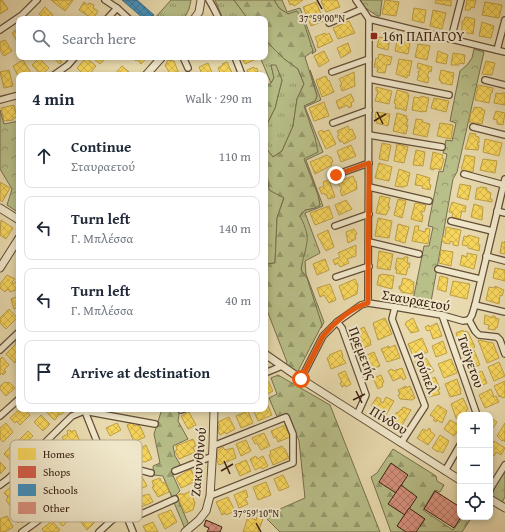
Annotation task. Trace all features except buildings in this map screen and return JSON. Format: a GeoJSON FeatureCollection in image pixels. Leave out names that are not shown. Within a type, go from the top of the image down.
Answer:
{"type":"FeatureCollection","features":[{"type":"Feature","properties":{"kind":"street"},"geometry":{"type":"LineString","coordinates":[[19,16],[37,0]]}},
{"type":"Feature","properties":{"kind":"street"},"geometry":{"type":"LineString","coordinates":[[105,0],[126,16]]}},
{"type":"Feature","properties":{"kind":"street"},"geometry":{"type":"LineString","coordinates":[[196,16],[201,0]]}},
{"type":"Feature","properties":{"kind":"street"},"geometry":{"type":"LineString","coordinates":[[209,0],[218,16]]}},
{"type":"Feature","properties":{"kind":"street"},"geometry":{"type":"LineString","coordinates":[[356,0],[369,19],[368,303]]}},
{"type":"Feature","properties":{"kind":"street"},"geometry":{"type":"LineString","coordinates":[[451,39],[461,0]]}},
{"type":"Feature","properties":{"kind":"street"},"geometry":{"type":"LineString","coordinates":[[110,16],[117,8]]}},
{"type":"Feature","properties":{"kind":"street"},"geometry":{"type":"LineString","coordinates":[[329,23],[362,9]]}},
{"type":"Feature","properties":{"kind":"street"},"geometry":{"type":"LineString","coordinates":[[0,30],[16,18]]}},
{"type":"Feature","properties":{"kind":"street"},"geometry":{"type":"LineString","coordinates":[[369,19],[505,52]]}},
{"type":"Feature","properties":{"kind":"street"},"geometry":{"type":"LineString","coordinates":[[497,50],[505,20]]}},
{"type":"Feature","properties":{"kind":"street"},"geometry":{"type":"LineString","coordinates":[[332,72],[369,59]]}},
{"type":"Feature","properties":{"kind":"street"},"geometry":{"type":"LineString","coordinates":[[58,72],[68,65],[72,60]]}},
{"type":"Feature","properties":{"kind":"street"},"geometry":{"type":"LineString","coordinates":[[149,72],[159,60]]}},
{"type":"Feature","properties":{"kind":"street"},"geometry":{"type":"LineString","coordinates":[[184,60],[188,68]]}},
{"type":"Feature","properties":{"kind":"street"},"geometry":{"type":"LineString","coordinates":[[236,60],[241,72]]}},
{"type":"Feature","properties":{"kind":"street"},"geometry":{"type":"LineString","coordinates":[[369,79],[449,94]]}},
{"type":"Feature","properties":{"kind":"street"},"geometry":{"type":"LineString","coordinates":[[485,80],[505,85]]}},
{"type":"Feature","properties":{"kind":"street"},"geometry":{"type":"LineString","coordinates":[[0,100],[16,96]]}},
{"type":"Feature","properties":{"kind":"street"},"geometry":{"type":"LineString","coordinates":[[333,123],[369,110]]}},
{"type":"Feature","properties":{"kind":"street"},"geometry":{"type":"LineString","coordinates":[[473,127],[505,135]]}},
{"type":"Feature","properties":{"kind":"street"},"geometry":{"type":"LineString","coordinates":[[369,134],[442,147]]}},
{"type":"Feature","properties":{"kind":"street"},"geometry":{"type":"LineString","coordinates":[[336,175],[369,163]]}},
{"type":"Feature","properties":{"kind":"street"},"geometry":{"type":"LineString","coordinates":[[464,174],[504,182],[475,305],[472,316],[469,320],[474,331],[479,335],[497,338],[500,340],[505,354]]}},
{"type":"Feature","properties":{"kind":"street"},"geometry":{"type":"LineString","coordinates":[[369,187],[429,201]]}},
{"type":"Feature","properties":{"kind":"street"},"geometry":{"type":"LineString","coordinates":[[0,208],[16,218]]}},
{"type":"Feature","properties":{"kind":"street"},"geometry":{"type":"LineString","coordinates":[[497,211],[505,213]]}},
{"type":"Feature","properties":{"kind":"street"},"geometry":{"type":"LineString","coordinates":[[335,226],[369,214]]}},
{"type":"Feature","properties":{"kind":"street"},"geometry":{"type":"LineString","coordinates":[[451,221],[492,231]]}},
{"type":"Feature","properties":{"kind":"street"},"geometry":{"type":"LineString","coordinates":[[369,242],[420,254]]}},
{"type":"Feature","properties":{"kind":"street"},"geometry":{"type":"LineString","coordinates":[[0,268],[16,245]]}},
{"type":"Feature","properties":{"kind":"street"},"geometry":{"type":"LineString","coordinates":[[486,256],[505,261]]}},
{"type":"Feature","properties":{"kind":"street"},"geometry":{"type":"LineString","coordinates":[[336,277],[368,266]]}},
{"type":"Feature","properties":{"kind":"street"},"geometry":{"type":"LineString","coordinates":[[438,269],[480,279]]}},
{"type":"Feature","properties":{"kind":"street","name":"Σταυραετού"},"geometry":{"type":"LineString","coordinates":[[301,379],[323,336],[337,322],[357,308],[368,303],[442,315],[464,321],[469,320]]}},
{"type":"Feature","properties":{"kind":"street"},"geometry":{"type":"LineString","coordinates":[[475,305],[505,312]]}},
{"type":"Feature","properties":{"kind":"street","name":"Ρούπελ"},"geometry":{"type":"LineString","coordinates":[[395,307],[392,319],[425,406],[401,443]]}},
{"type":"Feature","properties":{"kind":"street","name":"Ταϋγετου"},"geometry":{"type":"LineString","coordinates":[[442,315],[476,412]]}},
{"type":"Feature","properties":{"kind":"street","name":"Πρεμετής"},"geometry":{"type":"LineString","coordinates":[[337,322],[342,328],[366,395],[357,415]]}},
{"type":"Feature","properties":{"kind":"street"},"geometry":{"type":"LineString","coordinates":[[0,350],[16,335]]}},
{"type":"Feature","properties":{"kind":"street","name":"Πίνδου"},"geometry":{"type":"LineString","coordinates":[[268,356],[301,379],[457,478]]}},
{"type":"Feature","properties":{"kind":"street"},"geometry":{"type":"LineString","coordinates":[[268,372],[282,366]]}},
{"type":"Feature","properties":{"kind":"street"},"geometry":{"type":"LineString","coordinates":[[0,416],[16,401]]}},
{"type":"Feature","properties":{"kind":"street"},"geometry":{"type":"LineString","coordinates":[[48,440],[72,416],[80,412]]}},
{"type":"Feature","properties":{"kind":"street"},"geometry":{"type":"LineString","coordinates":[[85,412],[96,440]]}},
{"type":"Feature","properties":{"kind":"street"},"geometry":{"type":"LineString","coordinates":[[94,412],[155,424]]}},
{"type":"Feature","properties":{"kind":"street","name":"Ζακυνθινού"},"geometry":{"type":"LineString","coordinates":[[185,532],[199,520],[206,511],[210,496],[214,446],[214,412]]}},
{"type":"Feature","properties":{"kind":"street"},"geometry":{"type":"LineString","coordinates":[[210,496],[293,463],[293,434],[286,417],[214,446]]}},
{"type":"Feature","properties":{"kind":"street"},"geometry":{"type":"LineString","coordinates":[[445,471],[458,448]]}},
{"type":"Feature","properties":{"kind":"street"},"geometry":{"type":"LineString","coordinates":[[175,471],[212,456]]}},
{"type":"Feature","properties":{"kind":"street"},"geometry":{"type":"LineString","coordinates":[[493,484],[505,465]]}},
{"type":"Feature","properties":{"kind":"street"},"geometry":{"type":"LineString","coordinates":[[142,470],[151,472]]}},
{"type":"Feature","properties":{"kind":"street"},"geometry":{"type":"LineString","coordinates":[[0,485],[10,477]]}},
{"type":"Feature","properties":{"kind":"street"},"geometry":{"type":"LineString","coordinates":[[142,514],[175,499]]}},
{"type":"Feature","properties":{"kind":"street"},"geometry":{"type":"LineString","coordinates":[[493,501],[505,508]]}},
{"type":"Feature","properties":{"kind":"street"},"geometry":{"type":"LineString","coordinates":[[22,532],[34,522]]}},
{"type":"Feature","properties":{"kind":"street"},"geometry":{"type":"LineString","coordinates":[[99,532],[110,522]]}},
{"type":"Feature","properties":{"kind":"street"},"geometry":{"type":"LineString","coordinates":[[129,522],[133,532]]}},
{"type":"Feature","properties":{"kind":"green space"},"geometry":{"type":"Polygon","coordinates":[[[171,0],[191,0],[186,16],[157,16],[171,0]]]}},
{"type":"Feature","properties":{"kind":"green space"},"geometry":{"type":"Polygon","coordinates":[[[215,0],[234,0],[246,16],[222,16],[215,0]]]}},
{"type":"Feature","properties":{"kind":"green space"},"geometry":{"type":"Polygon","coordinates":[[[234,0],[274,0],[279,8],[288,14],[297,11],[304,23],[313,51],[305,57],[317,96],[315,101],[304,106],[315,138],[318,152],[304,159],[318,195],[320,205],[315,208],[305,210],[300,216],[304,224],[307,237],[301,270],[307,278],[322,325],[297,373],[285,365],[287,362],[268,313],[268,264],[275,263],[277,218],[284,198],[269,190],[268,151],[273,157],[282,151],[293,126],[297,99],[304,84],[298,69],[283,58],[268,43],[268,16],[246,16],[234,0]]]}},
{"type":"Feature","properties":{"kind":"green space"},"geometry":{"type":"Polygon","coordinates":[[[274,0],[282,0],[287,12],[300,8],[316,51],[312,54],[313,51],[288,14],[279,8],[274,0]]]}},
{"type":"Feature","properties":{"kind":"green space"},"geometry":{"type":"Polygon","coordinates":[[[357,0],[382,0],[380,16],[377,16],[360,4],[357,0]]]}},
{"type":"Feature","properties":{"kind":"green space"},"geometry":{"type":"Polygon","coordinates":[[[268,43],[283,58],[298,69],[304,84],[297,99],[293,126],[282,151],[273,157],[268,151],[268,122],[275,108],[282,80],[271,65],[274,78],[271,83],[268,72],[266,72],[261,60],[268,60],[268,43]]]}},
{"type":"Feature","properties":{"kind":"green space"},"geometry":{"type":"Polygon","coordinates":[[[474,49],[484,52],[457,172],[453,179],[429,313],[411,310],[424,246],[429,246],[433,227],[428,226],[439,171],[443,172],[447,154],[443,153],[446,140],[452,141],[456,123],[450,121],[460,71],[472,58],[474,49]]]}},
{"type":"Feature","properties":{"kind":"green space"},"geometry":{"type":"Polygon","coordinates":[[[271,65],[276,65],[282,80],[275,108],[268,122],[268,84],[274,78],[271,65]]]}},
{"type":"Feature","properties":{"kind":"green space"},"geometry":{"type":"Polygon","coordinates":[[[310,70],[321,100],[305,107],[323,152],[306,160],[323,206],[305,213],[320,253],[305,261],[306,274],[324,322],[321,328],[322,325],[315,308],[308,282],[301,270],[300,216],[305,210],[315,208],[320,205],[318,195],[304,159],[315,138],[303,106],[315,101],[317,96],[310,70]]]}},
{"type":"Feature","properties":{"kind":"green space"},"geometry":{"type":"Polygon","coordinates":[[[0,110],[4,124],[16,122],[16,211],[7,205],[12,189],[0,169],[0,110]]]}},
{"type":"Feature","properties":{"kind":"green space"},"geometry":{"type":"Polygon","coordinates":[[[268,166],[284,197],[277,218],[275,263],[268,264],[268,166]]]}},
{"type":"Feature","properties":{"kind":"green space"},"geometry":{"type":"Polygon","coordinates":[[[278,375],[330,405],[380,532],[280,532],[264,516],[305,498],[299,441],[289,415],[278,419],[269,398],[277,394],[271,378],[278,375]]]}},
{"type":"Feature","properties":{"kind":"green space"},"geometry":{"type":"Polygon","coordinates":[[[161,412],[180,412],[178,421],[188,439],[173,446],[175,456],[181,466],[171,471],[180,491],[176,495],[189,525],[185,529],[163,476],[154,475],[153,466],[160,463],[154,434],[161,412]]]}},
{"type":"Feature","properties":{"kind":"green space"},"geometry":{"type":"Polygon","coordinates":[[[393,449],[436,476],[437,481],[444,485],[440,492],[435,490],[423,510],[453,530],[461,520],[470,520],[462,532],[391,532],[371,477],[377,473],[393,449]]]}},
{"type":"Feature","properties":{"kind":"green space"},"geometry":{"type":"Polygon","coordinates":[[[505,465],[505,497],[502,502],[493,497],[499,474],[505,465]]]}},
{"type":"Feature","properties":{"kind":"place","name":"16η ΠΑΠΑΓΟΥ"},"geometry":{"type":"Point","coordinates":[374,36]}},
{"type":"Feature","properties":{"kind":"route"},"geometry":{"type":"LineString","coordinates":[[301,379],[327,331],[353,310],[368,303],[369,163],[336,175]]}}]}
